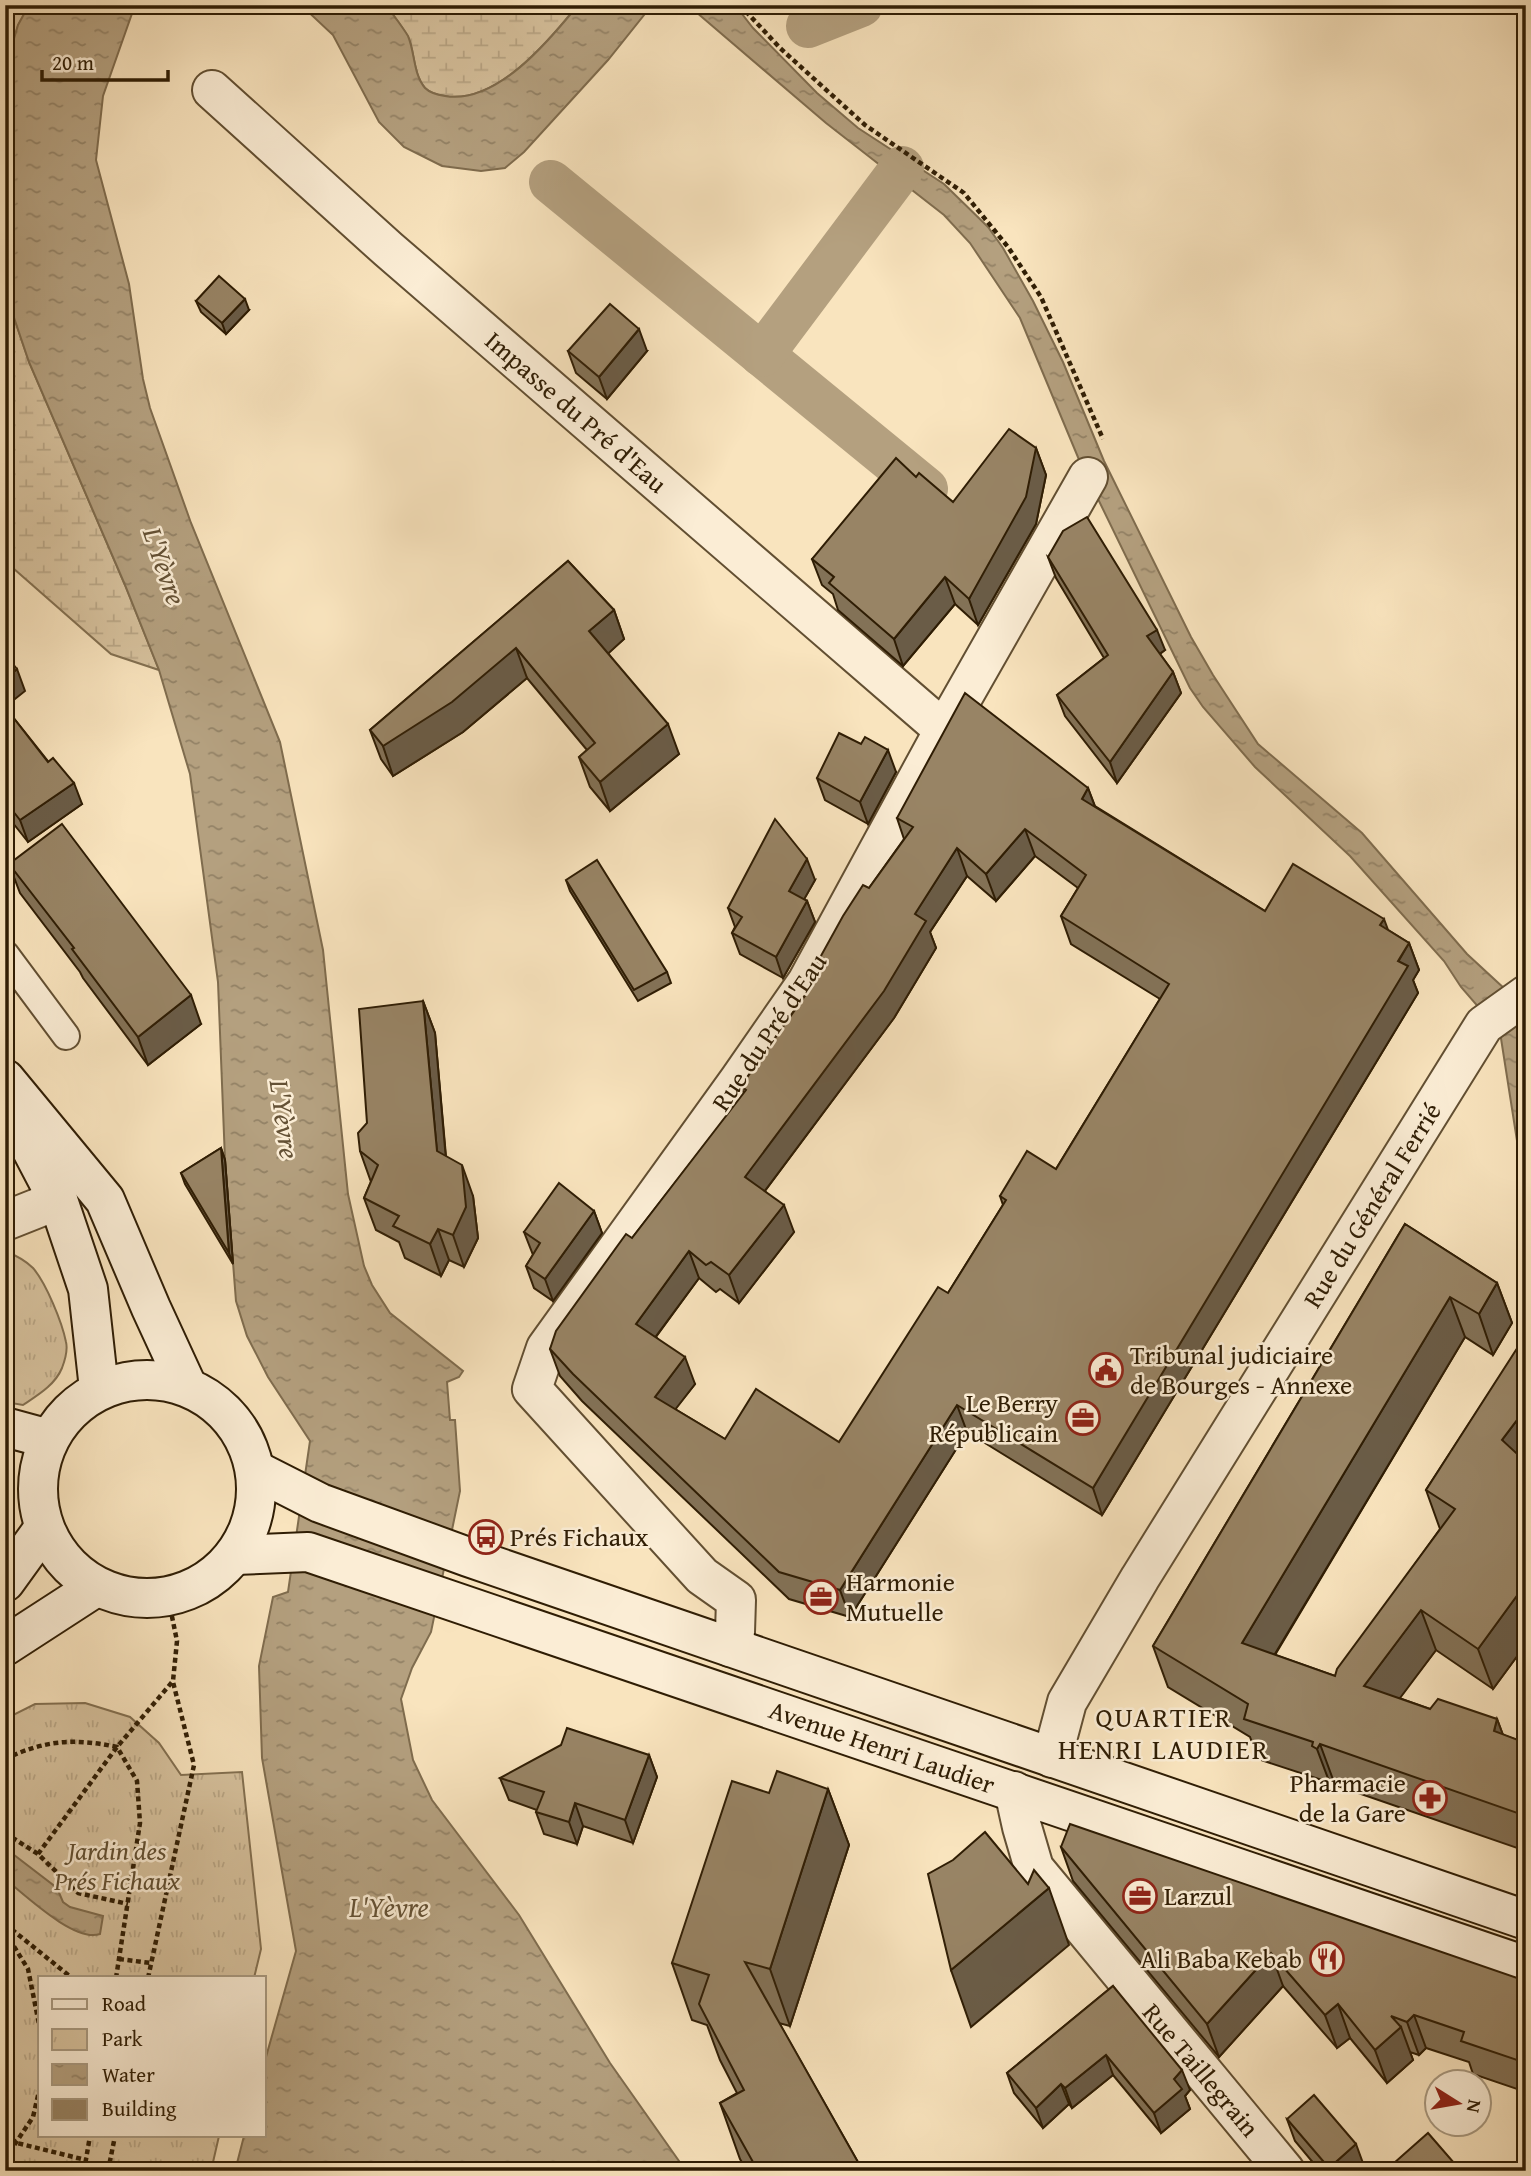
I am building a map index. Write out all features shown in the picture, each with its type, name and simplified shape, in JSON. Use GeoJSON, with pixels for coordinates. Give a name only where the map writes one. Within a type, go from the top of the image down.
{"type":"FeatureCollection","features":[{"type":"Feature","properties":{"kind":"main road","name":"Impasse du Pré d'Eau"},"geometry":{"type":"LineString","coordinates":[[212,90],[388,249],[944,730]]}},
{"type":"Feature","properties":{"kind":"main road","name":"Rue du Pré d'Eau"},"geometry":{"type":"LineString","coordinates":[[730,1647],[735,1632],[736,1600],[702,1576],[532,1389],[546,1348],[807,982],[944,730],[1097,462]]}},
{"type":"Feature","properties":{"kind":"main road","name":"Rue du Général Ferrié"},"geometry":{"type":"LineString","coordinates":[[1052,1758],[1065,1708],[1140,1578],[1484,1026],[1525,996]]}},
{"type":"Feature","properties":{"kind":"main road"},"geometry":{"type":"LineString","coordinates":[[5,1079],[105,1200],[187,1386]]}},
{"type":"Feature","properties":{"kind":"main road"},"geometry":{"type":"LineString","coordinates":[[5,1099],[58,1200],[88,1289],[99,1389]]}},
{"type":"Feature","properties":{"kind":"main road"},"geometry":{"type":"LineString","coordinates":[[5,1221],[58,1200]]}},
{"type":"Feature","properties":{"kind":"main road"},"geometry":{"type":"LineString","coordinates":[[5,1427],[31,1454],[44,1528],[57,1552],[75,1572],[96,1587],[120,1595],[144,1599],[168,1597],[193,1588],[216,1574],[235,1555],[249,1529],[257,1500],[255,1469],[243,1435],[235,1425],[219,1406],[187,1386],[158,1379],[128,1380],[99,1389],[70,1410],[31,1454]]}},
{"type":"Feature","properties":{"kind":"main road","name":"Avenue Henri Laudier"},"geometry":{"type":"LineString","coordinates":[[255,1469],[320,1503],[468,1556],[1526,1920]]}},
{"type":"Feature","properties":{"kind":"main road"},"geometry":{"type":"LineString","coordinates":[[5,1582],[44,1528]]}},
{"type":"Feature","properties":{"kind":"main road","name":"Avenue Henri Laudier"},"geometry":{"type":"LineString","coordinates":[[235,1555],[308,1552],[1526,1966]]}},
{"type":"Feature","properties":{"kind":"main road"},"geometry":{"type":"LineString","coordinates":[[5,1646],[96,1587]]}},
{"type":"Feature","properties":{"kind":"main road","name":"Rue Taillegrain"},"geometry":{"type":"LineString","coordinates":[[1014,1791],[1034,1868],[1285,2171]]}},
{"type":"Feature","properties":{"kind":"lane"},"geometry":{"type":"LineString","coordinates":[[5,954],[66,1036]]}},
{"type":"Feature","properties":{"kind":"path"},"geometry":{"type":"LineString","coordinates":[[740,5],[780,48],[865,125],[964,193],[1008,247],[1041,297],[1097,462]]}},
{"type":"Feature","properties":{"kind":"path"},"geometry":{"type":"LineString","coordinates":[[148,1976],[194,1765],[173,1681],[177,1642],[168,1597]]}},
{"type":"Feature","properties":{"kind":"path"},"geometry":{"type":"LineString","coordinates":[[38,1854],[117,1747],[173,1681]]}},
{"type":"Feature","properties":{"kind":"path"},"geometry":{"type":"LineString","coordinates":[[5,1759],[55,1741],[88,1741],[117,1747],[137,1782],[140,1823],[116,1976]]}},
{"type":"Feature","properties":{"kind":"path"},"geometry":{"type":"LineString","coordinates":[[5,1833],[38,1854],[78,1893],[128,1905]]}},
{"type":"Feature","properties":{"kind":"path"},"geometry":{"type":"LineString","coordinates":[[5,1924],[70,1976]]}},
{"type":"Feature","properties":{"kind":"path"},"geometry":{"type":"LineString","coordinates":[[5,1932],[28,1969],[38,2019]]}},
{"type":"Feature","properties":{"kind":"path"},"geometry":{"type":"LineString","coordinates":[[119,1959],[151,1964]]}},
{"type":"Feature","properties":{"kind":"path"},"geometry":{"type":"LineString","coordinates":[[5,2159],[33,2117],[38,2096]]}},
{"type":"Feature","properties":{"kind":"path"},"geometry":{"type":"LineString","coordinates":[[5,2133],[17,2143],[86,2160]]}},
{"type":"Feature","properties":{"kind":"path"},"geometry":{"type":"LineString","coordinates":[[84,2171],[90,2138]]}},
{"type":"Feature","properties":{"kind":"path"},"geometry":{"type":"LineString","coordinates":[[108,2171],[115,2138]]}},
{"type":"Feature","properties":{"kind":"green space"},"geometry":{"type":"Polygon","coordinates":[[[5,5],[29,5],[18,26],[5,69],[5,5]]]}},
{"type":"Feature","properties":{"kind":"green space"},"geometry":{"type":"Polygon","coordinates":[[[386,5],[578,5],[537,52],[502,81],[483,91],[464,96],[445,96],[425,88],[421,82],[408,37],[386,5]]]}},
{"type":"Feature","properties":{"kind":"green space"},"geometry":{"type":"Polygon","coordinates":[[[5,291],[29,362],[159,670],[111,654],[5,561],[5,291]]]}},
{"type":"Feature","properties":{"kind":"green space"},"geometry":{"type":"Polygon","coordinates":[[[5,1251],[27,1263],[38,1275],[57,1314],[67,1345],[63,1365],[55,1380],[23,1405],[5,1402],[5,1251]]]}},
{"type":"Feature","properties":{"kind":"green space","name":"Jardin des Prés Fichaux"},"geometry":{"type":"Polygon","coordinates":[[[85,1703],[130,1717],[159,1743],[181,1775],[242,1772],[261,1949],[254,1976],[38,1976],[38,2138],[219,2138],[211,2171],[5,2171],[5,1719],[35,1704],[85,1703]]]}},
{"type":"Feature","properties":{"kind":"water","name":"L'Yèvre"},"geometry":{"type":"Polygon","coordinates":[[[29,5],[135,5],[103,96],[96,160],[129,284],[143,379],[150,408],[191,523],[280,742],[323,950],[348,1194],[364,1266],[372,1285],[390,1313],[463,1371],[459,1377],[447,1382],[450,1420],[455,1420],[460,1491],[431,1632],[412,1668],[401,1699],[413,1760],[432,1800],[519,1915],[610,2063],[686,2171],[235,2171],[243,2138],[266,2138],[266,2057],[296,1951],[262,1758],[259,1666],[273,1597],[288,1592],[310,1441],[268,1377],[247,1336],[236,1301],[225,1160],[218,982],[190,774],[159,670],[29,362],[5,291],[5,69],[18,25],[29,5]]]}},
{"type":"Feature","properties":{"kind":"water"},"geometry":{"type":"Polygon","coordinates":[[[301,5],[386,5],[408,36],[418,76],[425,88],[440,95],[464,96],[483,91],[520,67],[552,36],[578,5],[652,5],[608,60],[524,152],[505,168],[481,171],[442,166],[404,147],[379,122],[333,35],[301,5]]]}},
{"type":"Feature","properties":{"kind":"water"},"geometry":{"type":"Polygon","coordinates":[[[699,5],[735,5],[753,28],[817,93],[858,128],[944,184],[988,227],[1003,248],[1063,362],[1104,461],[1191,637],[1258,744],[1362,833],[1467,954],[1507,991],[1526,1020],[1526,1183],[1523,1179],[1500,1032],[1461,987],[1444,961],[1350,856],[1255,767],[1190,688],[1080,462],[1020,318],[970,243],[944,215],[826,123],[696,12],[699,5]]]}},
{"type":"Feature","properties":{"kind":"water"},"geometry":{"type":"Polygon","coordinates":[[[5,1848],[57,1888],[63,1902],[70,1907],[103,1916],[100,1934],[90,1935],[64,1925],[5,1879],[5,1848]]]}},
{"type":"Feature","properties":{"kind":"building"},"geometry":{"type":"Polygon","coordinates":[[[219,276],[245,299],[222,323],[196,301],[219,276]]]}},
{"type":"Feature","properties":{"kind":"building"},"geometry":{"type":"Polygon","coordinates":[[[610,304],[639,329],[599,377],[568,351],[610,304]]]}},
{"type":"Feature","properties":{"kind":"building"},"geometry":{"type":"Polygon","coordinates":[[[1009,429],[1036,448],[1026,497],[969,599],[945,577],[894,639],[829,583],[834,577],[812,559],[896,458],[916,477],[919,473],[953,502],[1009,429]]]}},
{"type":"Feature","properties":{"kind":"building"},"geometry":{"type":"Polygon","coordinates":[[[1087,517],[1157,630],[1147,636],[1173,672],[1110,762],[1057,695],[1108,655],[1048,557],[1063,531],[1087,517]]]}},
{"type":"Feature","properties":{"kind":"building"},"geometry":{"type":"Polygon","coordinates":[[[568,561],[614,610],[589,631],[668,724],[600,782],[579,757],[595,743],[516,648],[452,702],[383,746],[370,730],[568,561]]]}},
{"type":"Feature","properties":{"kind":"building"},"geometry":{"type":"Polygon","coordinates":[[[5,654],[17,669],[5,679],[5,654]]]}},
{"type":"Feature","properties":{"kind":"building"},"geometry":{"type":"Polygon","coordinates":[[[965,693],[1088,788],[1082,799],[1265,911],[1293,864],[1384,919],[1380,925],[1409,943],[1398,961],[1408,966],[1093,1488],[957,1405],[840,1590],[779,1572],[550,1349],[556,1331],[626,1234],[632,1238],[746,1090],[741,1086],[819,976],[812,972],[843,916],[863,885],[869,888],[913,827],[897,818],[965,693]],[[1025,829],[986,874],[957,848],[915,914],[926,921],[884,991],[745,1177],[784,1205],[729,1275],[711,1262],[706,1265],[689,1251],[636,1324],[685,1357],[655,1397],[725,1439],[756,1389],[839,1442],[938,1287],[948,1293],[1006,1200],[1000,1196],[1027,1151],[1056,1169],[1169,984],[1061,916],[1086,875],[1025,829]]]}},
{"type":"Feature","properties":{"kind":"building"},"geometry":{"type":"Polygon","coordinates":[[[5,707],[48,762],[53,758],[74,783],[20,820],[5,801],[5,707]]]}},
{"type":"Feature","properties":{"kind":"building"},"geometry":{"type":"Polygon","coordinates":[[[839,733],[861,744],[865,737],[888,750],[860,802],[817,778],[839,733]]]}},
{"type":"Feature","properties":{"kind":"building"},"geometry":{"type":"Polygon","coordinates":[[[775,819],[807,859],[789,891],[807,901],[776,957],[732,933],[742,917],[728,908],[775,819]]]}},
{"type":"Feature","properties":{"kind":"building"},"geometry":{"type":"Polygon","coordinates":[[[62,824],[191,995],[138,1037],[9,864],[62,824]]]}},
{"type":"Feature","properties":{"kind":"building"},"geometry":{"type":"Polygon","coordinates":[[[597,860],[667,972],[634,990],[566,880],[597,860]]]}},
{"type":"Feature","properties":{"kind":"building"},"geometry":{"type":"Polygon","coordinates":[[[423,1001],[437,1151],[462,1165],[466,1207],[453,1235],[438,1229],[430,1244],[393,1226],[399,1216],[364,1198],[378,1165],[360,1151],[358,1133],[367,1123],[359,1009],[423,1001]]]}},
{"type":"Feature","properties":{"kind":"building"},"geometry":{"type":"Polygon","coordinates":[[[221,1148],[229,1253],[181,1173],[221,1148]]]}},
{"type":"Feature","properties":{"kind":"building"},"geometry":{"type":"Polygon","coordinates":[[[559,1183],[594,1211],[545,1279],[526,1266],[540,1243],[524,1232],[559,1183]]]}},
{"type":"Feature","properties":{"kind":"building"},"geometry":{"type":"Polygon","coordinates":[[[1405,1224],[1497,1283],[1479,1314],[1450,1297],[1242,1643],[1335,1676],[1337,1669],[1455,1509],[1426,1490],[1526,1336],[1526,1408],[1502,1440],[1526,1462],[1526,1588],[1524,1586],[1478,1649],[1421,1610],[1364,1686],[1430,1709],[1438,1699],[1497,1719],[1494,1731],[1526,1743],[1526,1816],[1320,1744],[1317,1749],[1312,1746],[1313,1742],[1244,1719],[1248,1704],[1153,1646],[1405,1224]]]}},
{"type":"Feature","properties":{"kind":"building"},"geometry":{"type":"Polygon","coordinates":[[[567,1728],[649,1755],[625,1820],[575,1803],[569,1822],[536,1812],[544,1792],[500,1778],[561,1745],[567,1728]]]}},
{"type":"Feature","properties":{"kind":"building"},"geometry":{"type":"Polygon","coordinates":[[[777,1771],[828,1789],[770,1969],[745,1962],[863,2171],[758,2171],[720,2103],[744,2090],[699,2004],[709,1975],[672,1963],[732,1781],[769,1793],[777,1771]]]}},
{"type":"Feature","properties":{"kind":"building"},"geometry":{"type":"Polygon","coordinates":[[[1070,1824],[1526,1981],[1526,2063],[1461,2041],[1464,2032],[1414,2015],[1407,2022],[1391,2016],[1401,2027],[1375,2050],[1338,2004],[1325,2015],[1271,1953],[1207,2024],[1061,1847],[1070,1824]]]}},
{"type":"Feature","properties":{"kind":"building"},"geometry":{"type":"Polygon","coordinates":[[[985,1832],[1028,1884],[1034,1870],[1049,1888],[951,1970],[928,1874],[953,1860],[985,1832]]]}},
{"type":"Feature","properties":{"kind":"building"},"geometry":{"type":"Polygon","coordinates":[[[1113,1986],[1182,2070],[1174,2079],[1182,2089],[1154,2113],[1106,2055],[1065,2088],[1061,2084],[1036,2108],[1007,2073],[1113,1986]]]}},
{"type":"Feature","properties":{"kind":"building"},"geometry":{"type":"Polygon","coordinates":[[[1314,2095],[1356,2144],[1329,2168],[1287,2119],[1314,2095]]]}},
{"type":"Feature","properties":{"kind":"building"},"geometry":{"type":"Polygon","coordinates":[[[1422,2138],[1432,2138],[1461,2171],[1385,2171],[1422,2138]]]}},
{"type":"Feature","properties":{"kind":"waterway"},"geometry":{"type":"LineString","coordinates":[[808,26],[861,5]]}},
{"type":"Feature","properties":{"kind":"waterway"},"geometry":{"type":"LineString","coordinates":[[762,355],[902,168]]}},
{"type":"Feature","properties":{"kind":"waterway"},"geometry":{"type":"LineString","coordinates":[[551,182],[926,489]]}},
{"type":"Feature","properties":{"kind":"place","name":"Tribunal judiciaire de Bourges - Annexe"},"geometry":{"type":"Point","coordinates":[1106,1370]}},
{"type":"Feature","properties":{"kind":"place","name":"Le Berry Républicain"},"geometry":{"type":"Point","coordinates":[1083,1418]}},
{"type":"Feature","properties":{"kind":"place","name":"Prés Fichaux"},"geometry":{"type":"Point","coordinates":[486,1537]}},
{"type":"Feature","properties":{"kind":"place","name":"Harmonie Mutuelle"},"geometry":{"type":"Point","coordinates":[821,1597]}},
{"type":"Feature","properties":{"kind":"place","name":"Pharmacie de la Gare"},"geometry":{"type":"Point","coordinates":[1430,1798]}},
{"type":"Feature","properties":{"kind":"place","name":"Larzul"},"geometry":{"type":"Point","coordinates":[1140,1896]}},
{"type":"Feature","properties":{"kind":"place","name":"Ali Baba Kebab"},"geometry":{"type":"Point","coordinates":[1327,1959]}},
{"type":"Feature","properties":{"kind":"district","name":"QUARTIER HENRI LAUDIER"},"geometry":{"type":"Point","coordinates":[1164,1733]}}]}
